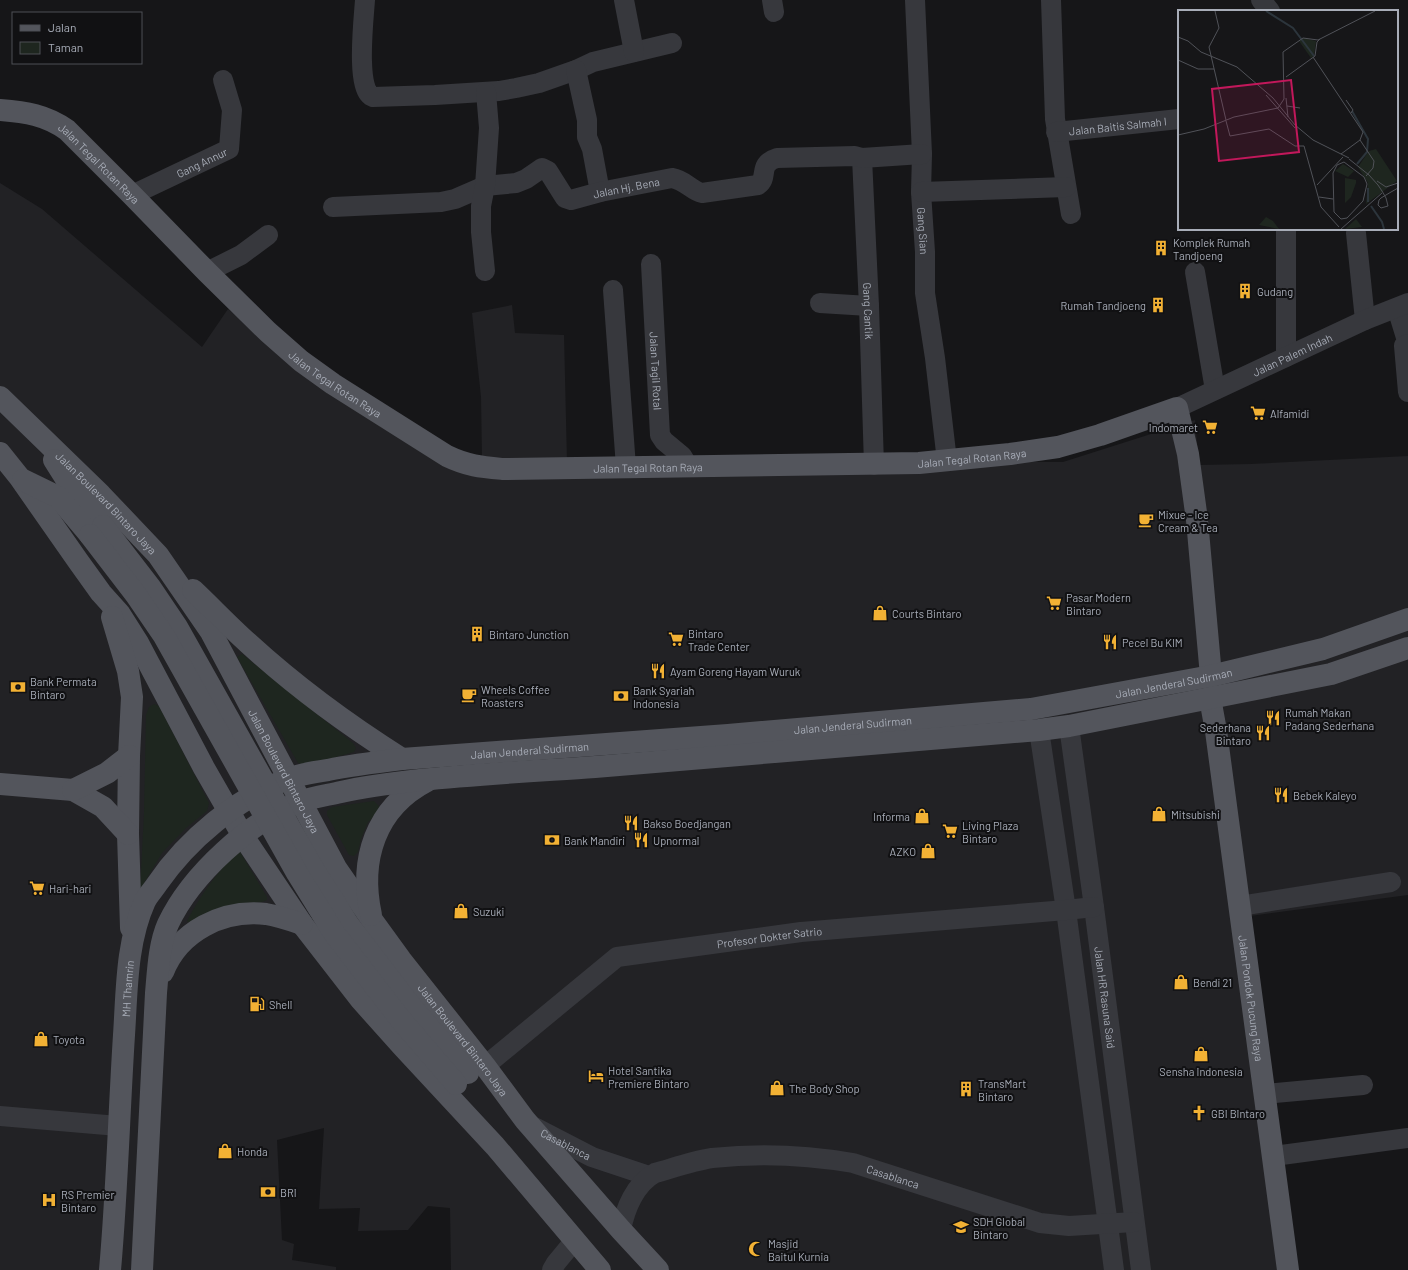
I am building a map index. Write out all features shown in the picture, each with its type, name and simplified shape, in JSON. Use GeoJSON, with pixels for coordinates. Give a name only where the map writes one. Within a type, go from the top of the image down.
{"type":"FeatureCollection","features":[{"type":"Feature","properties":{"kind":"main road","name":"Jalan Tegal Rotan Raya"},"geometry":{"type":"LineString","coordinates":[[0,110],[23,112],[56,123],[67,130],[207,272],[268,332],[301,361],[340,388],[447,456],[475,467],[503,469],[874,465],[947,461],[1058,447],[1100,435],[1177,408]]}},
{"type":"Feature","properties":{"kind":"main road","name":"Jalan Boulevard Bintaro Jaya"},"geometry":{"type":"LineString","coordinates":[[0,397],[101,495],[158,555],[211,632],[336,868],[401,960],[470,1074],[495,1146]]}},
{"type":"Feature","properties":{"kind":"main road"},"geometry":{"type":"LineString","coordinates":[[1177,408],[1188,454],[1197,520],[1211,676]]}},
{"type":"Feature","properties":{"kind":"main road","name":"Jalan Boulevard Bintaro Jaya"},"geometry":{"type":"LineString","coordinates":[[36,432],[136,595],[164,636],[297,873],[334,933],[401,1020],[470,1074],[526,1122],[658,1270]]}},
{"type":"Feature","properties":{"kind":"main road","name":"Jalan Boulevard Bintaro Jaya"},"geometry":{"type":"LineString","coordinates":[[0,453],[20,478],[101,593],[119,613],[138,643],[204,768],[243,836],[302,924],[361,1000],[495,1146],[600,1270]]}},
{"type":"Feature","properties":{"kind":"main road","name":"Jalan Boulevard Bintaro Jaya"},"geometry":{"type":"LineString","coordinates":[[20,478],[58,497],[97,531]]}},
{"type":"Feature","properties":{"kind":"main road"},"geometry":{"type":"LineString","coordinates":[[158,555],[248,644],[351,726],[402,759]]}},
{"type":"Feature","properties":{"kind":"main road"},"geometry":{"type":"LineString","coordinates":[[101,593],[114,624],[130,678],[132,697],[129,756],[128,834],[132,941]]}},
{"type":"Feature","properties":{"kind":"main road","name":"Jalan Jenderal Sudirman"},"geometry":{"type":"LineString","coordinates":[[289,779],[314,772],[363,763],[402,759],[721,735],[1031,709],[1211,676],[1323,649],[1408,619]]}},
{"type":"Feature","properties":{"kind":"main road"},"geometry":{"type":"LineString","coordinates":[[1175,683],[1194,667],[1208,646]]}},
{"type":"Feature","properties":{"kind":"main road","name":"Jalan Jenderal Sudirman"},"geometry":{"type":"LineString","coordinates":[[301,802],[374,785],[496,772],[597,766],[882,744],[1069,726],[1331,674],[1408,648]]}},
{"type":"Feature","properties":{"kind":"main road","name":"Jalan Pondok Pucung Raya"},"geometry":{"type":"LineString","coordinates":[[1210,698],[1216,726],[1288,1270]]}},
{"type":"Feature","properties":{"kind":"main road"},"geometry":{"type":"LineString","coordinates":[[1183,703],[1200,713],[1216,726]]}},
{"type":"Feature","properties":{"kind":"main road"},"geometry":{"type":"LineString","coordinates":[[905,742],[900,733],[902,723],[906,719]]}},
{"type":"Feature","properties":{"kind":"main road"},"geometry":{"type":"LineString","coordinates":[[880,722],[886,730],[885,740],[882,744]]}},
{"type":"Feature","properties":{"kind":"main road"},"geometry":{"type":"LineString","coordinates":[[204,768],[210,776],[223,784],[238,786],[257,780],[272,761],[272,751],[268,739]]}},
{"type":"Feature","properties":{"kind":"main road"},"geometry":{"type":"LineString","coordinates":[[73,790],[107,773],[129,756]]}},
{"type":"Feature","properties":{"kind":"main road","name":"MH Thamrin"},"geometry":{"type":"LineString","coordinates":[[110,1270],[118,1126],[132,941],[146,901],[165,872],[194,840],[250,798],[289,779]]}},
{"type":"Feature","properties":{"kind":"main road"},"geometry":{"type":"LineString","coordinates":[[372,920],[368,903],[367,868],[368,857],[375,835],[386,816],[401,798],[430,779]]}},
{"type":"Feature","properties":{"kind":"main road"},"geometry":{"type":"LineString","coordinates":[[0,784],[73,790],[103,807],[128,834]]}},
{"type":"Feature","properties":{"kind":"main road"},"geometry":{"type":"LineString","coordinates":[[142,1270],[156,993],[159,958],[167,926],[183,898],[205,870],[227,849],[264,820],[301,802]]}},
{"type":"Feature","properties":{"kind":"main road"},"geometry":{"type":"LineString","coordinates":[[270,877],[270,857],[281,841],[289,835],[306,830],[314,833],[321,840]]}},
{"type":"Feature","properties":{"kind":"main road"},"geometry":{"type":"LineString","coordinates":[[156,993],[164,969],[179,945],[194,932],[210,922],[232,915],[253,914],[278,916],[302,924]]}},
{"type":"Feature","properties":{"kind":"street"},"geometry":{"type":"LineString","coordinates":[[365,0],[363,79],[366,92],[369,96],[373,97],[499,91],[539,83],[576,70],[593,62],[672,43]]}},
{"type":"Feature","properties":{"kind":"street"},"geometry":{"type":"LineString","coordinates":[[624,0],[634,52]]}},
{"type":"Feature","properties":{"kind":"street","name":"Gang Sian"},"geometry":{"type":"LineString","coordinates":[[915,0],[922,154],[921,192],[925,252],[925,293],[935,358],[947,461]]}},
{"type":"Feature","properties":{"kind":"street"},"geometry":{"type":"LineString","coordinates":[[1051,0],[1056,132],[1071,214]]}},
{"type":"Feature","properties":{"kind":"street"},"geometry":{"type":"LineString","coordinates":[[1261,0],[1269,10]]}},
{"type":"Feature","properties":{"kind":"street"},"geometry":{"type":"LineString","coordinates":[[576,70],[587,120],[587,137],[592,149],[600,192]]}},
{"type":"Feature","properties":{"kind":"street","name":"Gang Annur"},"geometry":{"type":"LineString","coordinates":[[132,195],[229,149],[232,110],[223,80]]}},
{"type":"Feature","properties":{"kind":"street"},"geometry":{"type":"LineString","coordinates":[[485,271],[481,232],[481,206],[486,186],[489,128],[486,92]]}},
{"type":"Feature","properties":{"kind":"street","name":"Jalan Baitis Salmah I"},"geometry":{"type":"LineString","coordinates":[[1056,132],[1178,119]]}},
{"type":"Feature","properties":{"kind":"street","name":"Jalan Hj. Bena"},"geometry":{"type":"LineString","coordinates":[[333,207],[441,202],[455,199],[486,186],[516,183],[526,179],[542,168],[548,171],[567,199],[573,200],[600,192],[672,178],[684,182],[700,193],[758,185],[761,182],[766,163],[777,158],[855,156],[862,158],[922,154]]}},
{"type":"Feature","properties":{"kind":"street","name":"Gang Cantik"},"geometry":{"type":"LineString","coordinates":[[862,158],[869,306],[874,465]]}},
{"type":"Feature","properties":{"kind":"street"},"geometry":{"type":"LineString","coordinates":[[921,192],[1066,187]]}},
{"type":"Feature","properties":{"kind":"street"},"geometry":{"type":"LineString","coordinates":[[1286,230],[1286,357]]}},
{"type":"Feature","properties":{"kind":"street"},"geometry":{"type":"LineString","coordinates":[[1356,233],[1365,320]]}},
{"type":"Feature","properties":{"kind":"street"},"geometry":{"type":"LineString","coordinates":[[207,272],[241,255],[268,235]]}},
{"type":"Feature","properties":{"kind":"street","name":"Jalan Tagil Rotal"},"geometry":{"type":"LineString","coordinates":[[651,264],[660,435],[664,441],[682,456],[688,466]]}},
{"type":"Feature","properties":{"kind":"street"},"geometry":{"type":"LineString","coordinates":[[1195,272],[1215,390]]}},
{"type":"Feature","properties":{"kind":"street"},"geometry":{"type":"LineString","coordinates":[[613,290],[626,467]]}},
{"type":"Feature","properties":{"kind":"street"},"geometry":{"type":"LineString","coordinates":[[820,303],[869,306]]}},
{"type":"Feature","properties":{"kind":"street"},"geometry":{"type":"LineString","coordinates":[[1405,305],[1408,344],[1404,346],[1408,392]]}},
{"type":"Feature","properties":{"kind":"street","name":"Jalan Palem Indah"},"geometry":{"type":"LineString","coordinates":[[1177,408],[1365,320],[1405,305]]}},
{"type":"Feature","properties":{"kind":"street","name":"Jalan HR Rasuna Said"},"geometry":{"type":"LineString","coordinates":[[1069,726],[1141,1270]]}},
{"type":"Feature","properties":{"kind":"street"},"geometry":{"type":"LineString","coordinates":[[1039,730],[1066,910],[1114,1270]]}},
{"type":"Feature","properties":{"kind":"street"},"geometry":{"type":"LineString","coordinates":[[1240,906],[1391,882]]}},
{"type":"Feature","properties":{"kind":"street","name":"Profesor Dokter Satrio"},"geometry":{"type":"LineString","coordinates":[[470,1074],[617,957],[802,932],[1066,910],[1094,906]]}},
{"type":"Feature","properties":{"kind":"street"},"geometry":{"type":"LineString","coordinates":[[1265,1094],[1363,1085]]}},
{"type":"Feature","properties":{"kind":"street"},"geometry":{"type":"LineString","coordinates":[[0,1116],[118,1126]]}},
{"type":"Feature","properties":{"kind":"street","name":"Casablanca"},"geometry":{"type":"LineString","coordinates":[[526,1122],[592,1157],[649,1176],[655,1173],[710,1159],[752,1155],[821,1157],[853,1163],[1040,1223],[1069,1226],[1134,1222]]}},
{"type":"Feature","properties":{"kind":"street"},"geometry":{"type":"LineString","coordinates":[[1274,1156],[1408,1138]]}},
{"type":"Feature","properties":{"kind":"street"},"geometry":{"type":"LineString","coordinates":[[621,1230],[627,1206],[649,1176]]}},
{"type":"Feature","properties":{"kind":"street"},"geometry":{"type":"LineString","coordinates":[[552,1270],[575,1240]]}},
{"type":"Feature","properties":{"kind":"shaded area"},"geometry":{"type":"Polygon","coordinates":[[[0,183],[42,209],[202,347],[228,309],[381,427],[482,459],[481,397],[472,313],[512,305],[515,333],[564,335],[567,462],[1063,462],[1195,420],[1199,465],[1251,464],[1408,456],[1408,895],[1250,916],[1295,1270],[451,1270],[450,1208],[428,1206],[408,1230],[358,1231],[360,1208],[319,1209],[324,1128],[277,1140],[282,1240],[294,1244],[292,1260],[336,1267],[336,1270],[0,1270],[0,183]]]}},
{"type":"Feature","properties":{"kind":"green space"},"geometry":{"type":"Polygon","coordinates":[[[242,654],[353,743],[356,748],[354,752],[305,766],[298,763],[237,657],[242,654]]]}},
{"type":"Feature","properties":{"kind":"green space"},"geometry":{"type":"Polygon","coordinates":[[[154,704],[159,706],[209,803],[207,811],[186,828],[162,853],[140,890],[144,813],[146,715],[149,707],[154,704]]]}},
{"type":"Feature","properties":{"kind":"green space"},"geometry":{"type":"Polygon","coordinates":[[[374,801],[379,806],[378,814],[368,822],[361,839],[358,852],[354,856],[349,855],[327,815],[327,811],[332,807],[374,801]]]}},
{"type":"Feature","properties":{"kind":"green space"},"geometry":{"type":"Polygon","coordinates":[[[239,850],[267,897],[267,900],[223,907],[205,914],[192,922],[188,922],[187,921],[192,911],[210,883],[239,850]]]}},
{"type":"Feature","properties":{"kind":"place","name":"Komplek Rumah Tandjoeng"},"geometry":{"type":"Point","coordinates":[1161,248]}},
{"type":"Feature","properties":{"kind":"place","name":"Gudang"},"geometry":{"type":"Point","coordinates":[1245,291]}},
{"type":"Feature","properties":{"kind":"place","name":"Rumah Tandjoeng"},"geometry":{"type":"Point","coordinates":[1158,305]}},
{"type":"Feature","properties":{"kind":"place","name":"Alfamidi"},"geometry":{"type":"Point","coordinates":[1258,413]}},
{"type":"Feature","properties":{"kind":"place","name":"Indomaret"},"geometry":{"type":"Point","coordinates":[1210,427]}},
{"type":"Feature","properties":{"kind":"place","name":"Mixue - Ice Cream & Tea"},"geometry":{"type":"Point","coordinates":[1146,520]}},
{"type":"Feature","properties":{"kind":"place","name":"Pasar Modern Bintaro"},"geometry":{"type":"Point","coordinates":[1054,603]}},
{"type":"Feature","properties":{"kind":"place","name":"Courts Bintaro"},"geometry":{"type":"Point","coordinates":[880,613]}},
{"type":"Feature","properties":{"kind":"place","name":"Bintaro Junction"},"geometry":{"type":"Point","coordinates":[477,634]}},
{"type":"Feature","properties":{"kind":"place","name":"Bintaro Trade Center"},"geometry":{"type":"Point","coordinates":[676,639]}},
{"type":"Feature","properties":{"kind":"place","name":"Pecel Bu KIM"},"geometry":{"type":"Point","coordinates":[1110,642]}},
{"type":"Feature","properties":{"kind":"place","name":"Ayam Goreng Hayam Wuruk"},"geometry":{"type":"Point","coordinates":[658,671]}},
{"type":"Feature","properties":{"kind":"place","name":"Bank Permata Bintaro"},"geometry":{"type":"Point","coordinates":[18,687]}},
{"type":"Feature","properties":{"kind":"place","name":"Wheels Coffee Roasters"},"geometry":{"type":"Point","coordinates":[469,695]}},
{"type":"Feature","properties":{"kind":"place","name":"Bank Syariah Indonesia"},"geometry":{"type":"Point","coordinates":[621,696]}},
{"type":"Feature","properties":{"kind":"place","name":"Rumah Makan Padang Sederhana"},"geometry":{"type":"Point","coordinates":[1273,718]}},
{"type":"Feature","properties":{"kind":"place","name":"Sederhana Bintaro"},"geometry":{"type":"Point","coordinates":[1263,733]}},
{"type":"Feature","properties":{"kind":"place","name":"Bebek Kaleyo"},"geometry":{"type":"Point","coordinates":[1281,795]}},
{"type":"Feature","properties":{"kind":"place","name":"Mitsubishi"},"geometry":{"type":"Point","coordinates":[1159,814]}},
{"type":"Feature","properties":{"kind":"place","name":"Informa"},"geometry":{"type":"Point","coordinates":[922,816]}},
{"type":"Feature","properties":{"kind":"place","name":"Bakso Boedjangan"},"geometry":{"type":"Point","coordinates":[631,823]}},
{"type":"Feature","properties":{"kind":"place","name":"Living Plaza Bintaro"},"geometry":{"type":"Point","coordinates":[950,831]}},
{"type":"Feature","properties":{"kind":"place","name":"Bank Mandiri"},"geometry":{"type":"Point","coordinates":[552,840]}},
{"type":"Feature","properties":{"kind":"place","name":"Upnormal"},"geometry":{"type":"Point","coordinates":[641,840]}},
{"type":"Feature","properties":{"kind":"place","name":"AZKO"},"geometry":{"type":"Point","coordinates":[928,851]}},
{"type":"Feature","properties":{"kind":"place","name":"Hari-hari"},"geometry":{"type":"Point","coordinates":[37,888]}},
{"type":"Feature","properties":{"kind":"place","name":"Suzuki"},"geometry":{"type":"Point","coordinates":[461,911]}},
{"type":"Feature","properties":{"kind":"place","name":"Bendi 21"},"geometry":{"type":"Point","coordinates":[1181,982]}},
{"type":"Feature","properties":{"kind":"place","name":"Shell"},"geometry":{"type":"Point","coordinates":[257,1004]}},
{"type":"Feature","properties":{"kind":"place","name":"Toyota"},"geometry":{"type":"Point","coordinates":[41,1039]}},
{"type":"Feature","properties":{"kind":"place","name":"Sensha Indonesia"},"geometry":{"type":"Point","coordinates":[1201,1054]}},
{"type":"Feature","properties":{"kind":"place","name":"Hotel Santika Premiere Bintaro"},"geometry":{"type":"Point","coordinates":[596,1076]}},
{"type":"Feature","properties":{"kind":"place","name":"The Body Shop"},"geometry":{"type":"Point","coordinates":[777,1088]}},
{"type":"Feature","properties":{"kind":"place","name":"TransMart Bintaro"},"geometry":{"type":"Point","coordinates":[966,1089]}},
{"type":"Feature","properties":{"kind":"place","name":"GBI BIntaro"},"geometry":{"type":"Point","coordinates":[1199,1113]}},
{"type":"Feature","properties":{"kind":"place","name":"Honda"},"geometry":{"type":"Point","coordinates":[225,1151]}},
{"type":"Feature","properties":{"kind":"place","name":"BRI"},"geometry":{"type":"Point","coordinates":[268,1192]}},
{"type":"Feature","properties":{"kind":"place","name":"RS Premier Bintaro"},"geometry":{"type":"Point","coordinates":[49,1200]}},
{"type":"Feature","properties":{"kind":"place","name":"SDH Global Bintaro"},"geometry":{"type":"Point","coordinates":[961,1227]}},
{"type":"Feature","properties":{"kind":"place","name":"Masjid Baitul Kurnia"},"geometry":{"type":"Point","coordinates":[756,1249]}}]}
